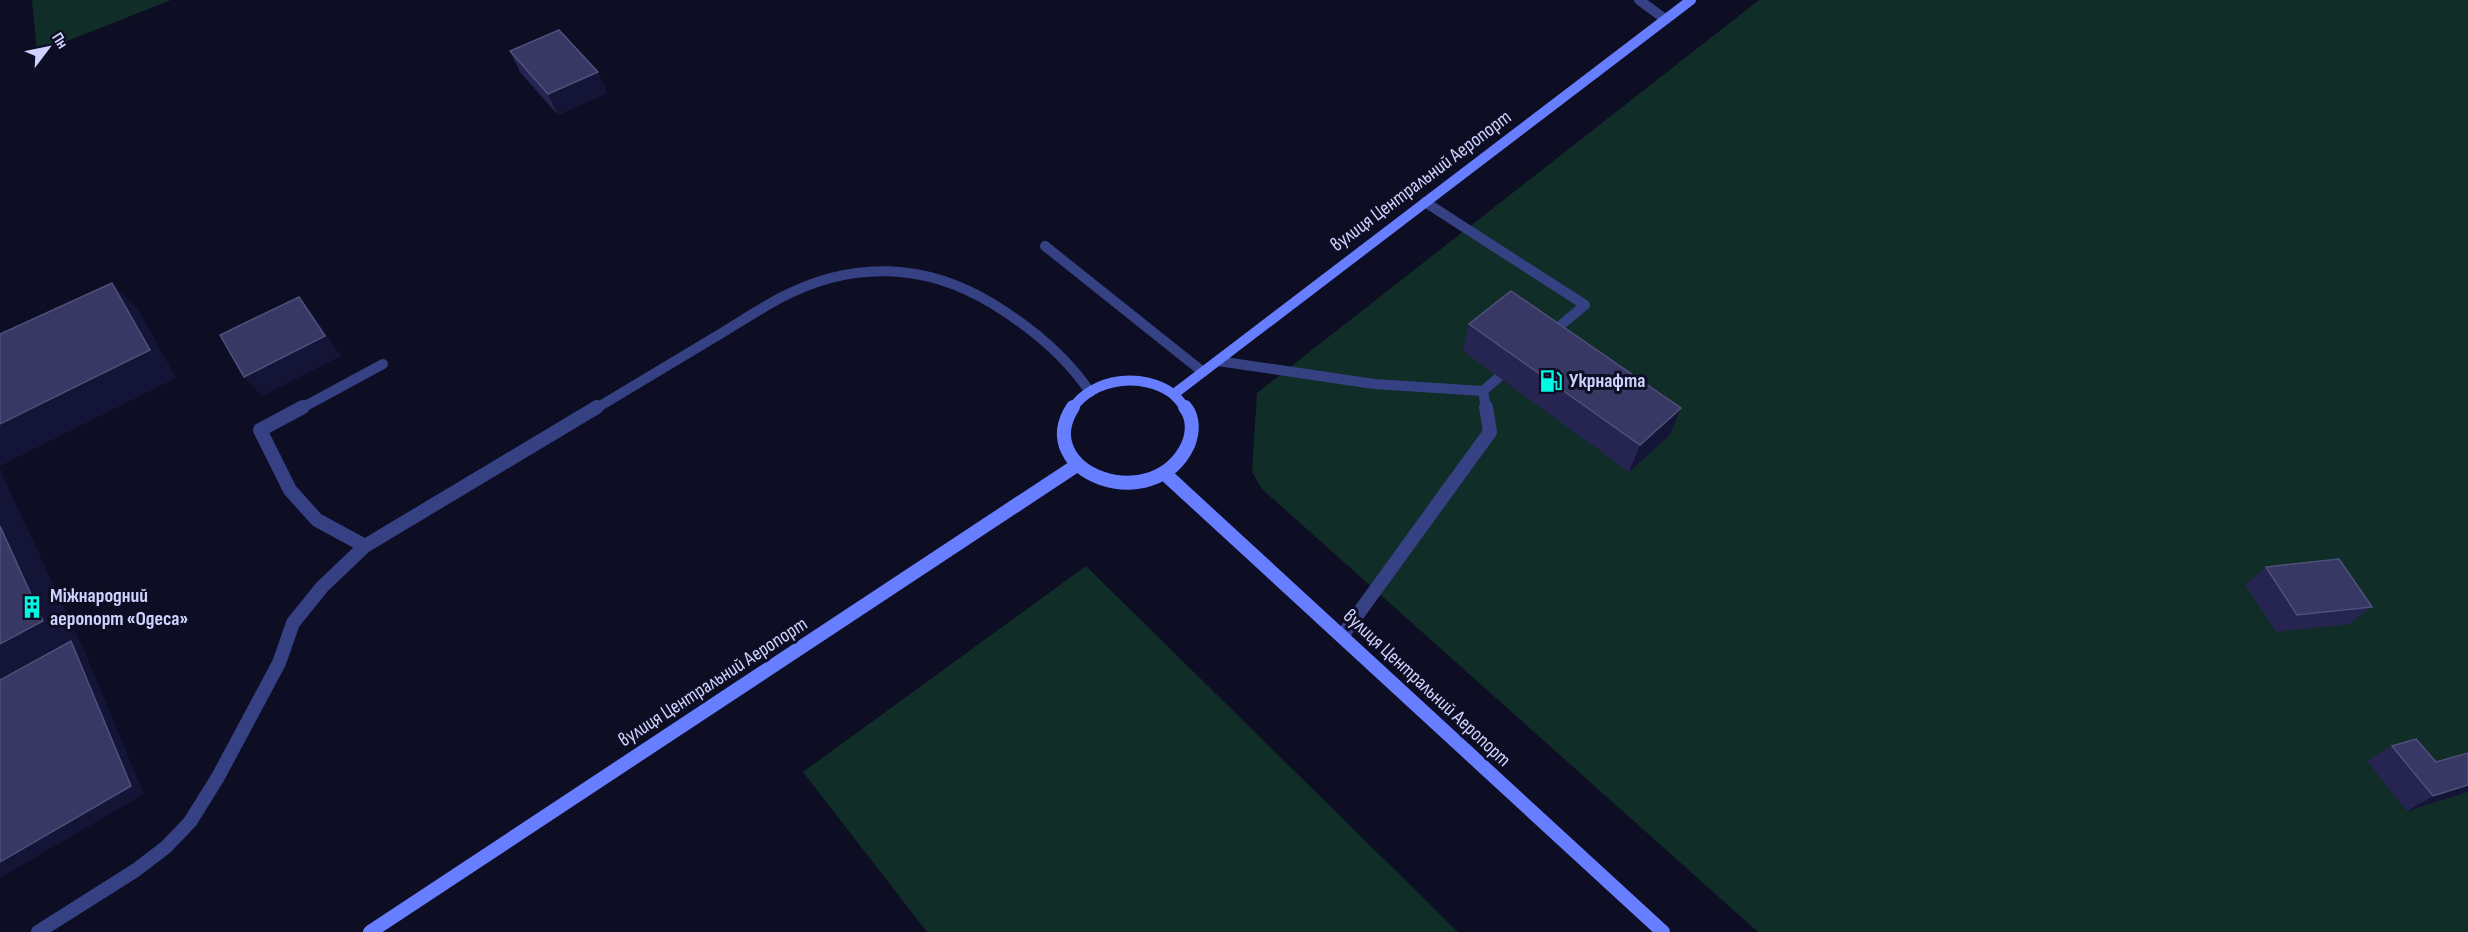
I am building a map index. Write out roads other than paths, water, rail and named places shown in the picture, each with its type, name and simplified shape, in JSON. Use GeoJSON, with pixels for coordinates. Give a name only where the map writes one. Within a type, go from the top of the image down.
{"type":"FeatureCollection","features":[{"type":"Feature","properties":{"kind":"main road","name":"вулиця Центральний Аеропорт"},"geometry":{"type":"LineString","coordinates":[[1174,394],[1690,0]]}},
{"type":"Feature","properties":{"kind":"main road"},"geometry":{"type":"LineString","coordinates":[[1138,380],[1159,385],[1174,394],[1187,408],[1193,424],[1192,440],[1185,456],[1171,470],[1152,479],[1131,484],[1110,482],[1091,476],[1077,465],[1065,448],[1063,430],[1068,413],[1080,398],[1090,392],[1117,381],[1138,380]]}},
{"type":"Feature","properties":{"kind":"main road","name":"вулиця Центральний Аеропорт"},"geometry":{"type":"LineString","coordinates":[[370,932],[1077,465]]}},
{"type":"Feature","properties":{"kind":"main road","name":"вулиця Центральний Аеропорт"},"geometry":{"type":"LineString","coordinates":[[1164,473],[1663,932]]}},
{"type":"Feature","properties":{"kind":"lane"},"geometry":{"type":"LineString","coordinates":[[1639,0],[1665,19]]}},
{"type":"Feature","properties":{"kind":"lane"},"geometry":{"type":"LineString","coordinates":[[1425,202],[1585,305],[1539,344]]}},
{"type":"Feature","properties":{"kind":"lane"},"geometry":{"type":"LineString","coordinates":[[1045,246],[1203,372]]}},
{"type":"Feature","properties":{"kind":"lane"},"geometry":{"type":"LineString","coordinates":[[38,932],[136,870],[166,847],[190,822],[218,777],[279,663],[293,623],[322,587],[365,546],[783,296],[826,278],[867,271],[900,270],[938,278],[966,289],[1021,321],[1068,362],[1090,392]]}},
{"type":"Feature","properties":{"kind":"lane"},"geometry":{"type":"LineString","coordinates":[[1218,361],[1374,384],[1483,391],[1499,377]]}},
{"type":"Feature","properties":{"kind":"lane"},"geometry":{"type":"LineString","coordinates":[[365,546],[317,520],[290,490],[260,430],[383,364]]}},
{"type":"Feature","properties":{"kind":"lane"},"geometry":{"type":"LineString","coordinates":[[1342,636],[1490,432],[1483,391]]}},
{"type":"Feature","properties":{"kind":"place","name":"Укрнафта"},"geometry":{"type":"Point","coordinates":[1551,381]}},
{"type":"Feature","properties":{"kind":"place","name":"Міжнародний аеропорт «Одеса»"},"geometry":{"type":"Point","coordinates":[32,607]}}]}
